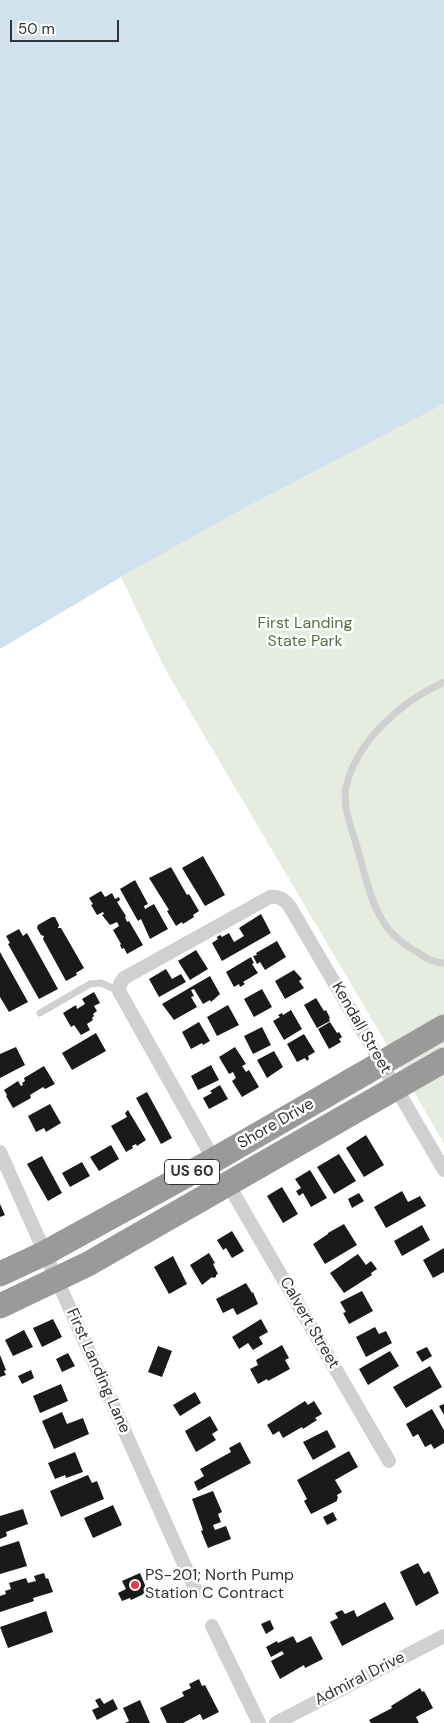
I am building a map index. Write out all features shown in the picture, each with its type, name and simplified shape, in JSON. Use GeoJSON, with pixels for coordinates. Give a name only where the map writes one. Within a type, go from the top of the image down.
{"type":"FeatureCollection","features":[{"type":"Feature","properties":{"kind":"highway","name":"Shore Drive"},"geometry":{"type":"LineString","coordinates":[[0,1274],[46,1253],[214,1160],[444,1027]]}},
{"type":"Feature","properties":{"kind":"highway","name":"Shore Drive"},"geometry":{"type":"LineString","coordinates":[[0,1306],[88,1264],[444,1060]]}},
{"type":"Feature","properties":{"kind":"street","name":"Kendall Street"},"geometry":{"type":"LineString","coordinates":[[119,991],[120,984],[124,978],[270,896],[284,899],[444,1170]]}},
{"type":"Feature","properties":{"kind":"street"},"geometry":{"type":"LineString","coordinates":[[119,991],[214,1160]]}},
{"type":"Feature","properties":{"kind":"street","name":"First Landing Lane"},"geometry":{"type":"LineString","coordinates":[[0,1152],[196,1591]]}},
{"type":"Feature","properties":{"kind":"street","name":"Calvert Street"},"geometry":{"type":"LineString","coordinates":[[228,1184],[389,1461]]}},
{"type":"Feature","properties":{"kind":"street"},"geometry":{"type":"LineString","coordinates":[[212,1626],[259,1723]]}},
{"type":"Feature","properties":{"kind":"street","name":"Admiral Drive"},"geometry":{"type":"LineString","coordinates":[[276,1723],[444,1636]]}},
{"type":"Feature","properties":{"kind":"lane"},"geometry":{"type":"LineString","coordinates":[[444,682],[427,690],[398,711],[371,738],[354,763],[345,789],[347,814],[366,881],[378,911],[390,931],[411,948],[435,963],[444,963]]}},
{"type":"Feature","properties":{"kind":"lane"},"geometry":{"type":"LineString","coordinates":[[40,1013],[90,984],[101,983],[119,991]]}},
{"type":"Feature","properties":{"kind":"green space","name":"First Landing State Park"},"geometry":{"type":"Polygon","coordinates":[[[444,404],[444,1144],[165,669],[121,577],[239,511],[444,404]]]}},
{"type":"Feature","properties":{"kind":"water"},"geometry":{"type":"Polygon","coordinates":[[[0,0],[444,0],[444,404],[239,511],[121,577],[0,649],[0,0]]]}},
{"type":"Feature","properties":{"kind":"building"},"geometry":{"type":"Polygon","coordinates":[[[203,856],[225,895],[205,906],[182,868],[203,856]]]}},
{"type":"Feature","properties":{"kind":"building"},"geometry":{"type":"Polygon","coordinates":[[[171,867],[187,895],[189,894],[199,911],[193,915],[194,917],[176,926],[167,911],[169,910],[149,878],[171,867]]]}},
{"type":"Feature","properties":{"kind":"building"},"geometry":{"type":"Polygon","coordinates":[[[135,880],[148,904],[144,906],[145,909],[154,904],[168,929],[150,939],[141,919],[138,921],[120,889],[135,880]]]}},
{"type":"Feature","properties":{"kind":"building"},"geometry":{"type":"Polygon","coordinates":[[[101,891],[105,897],[112,893],[115,899],[119,897],[120,900],[117,902],[126,916],[127,922],[129,921],[143,945],[127,954],[124,948],[122,949],[113,930],[119,926],[117,922],[110,925],[102,915],[104,914],[103,912],[97,915],[91,905],[93,904],[89,898],[101,891]]]}},
{"type":"Feature","properties":{"kind":"building"},"geometry":{"type":"Polygon","coordinates":[[[261,914],[271,933],[222,961],[212,943],[220,935],[222,937],[229,933],[234,942],[244,936],[239,928],[261,914]]]}},
{"type":"Feature","properties":{"kind":"building"},"geometry":{"type":"Polygon","coordinates":[[[55,917],[59,925],[58,928],[61,928],[84,968],[76,973],[77,975],[66,981],[43,939],[44,936],[41,935],[37,928],[38,925],[55,917]]]}},
{"type":"Feature","properties":{"kind":"building"},"geometry":{"type":"Polygon","coordinates":[[[19,929],[23,936],[27,933],[58,989],[39,999],[8,944],[10,943],[6,936],[19,929]]]}},
{"type":"Feature","properties":{"kind":"building"},"geometry":{"type":"Polygon","coordinates":[[[277,941],[286,957],[265,970],[260,962],[257,964],[253,956],[277,941]]]}},
{"type":"Feature","properties":{"kind":"building"},"geometry":{"type":"Polygon","coordinates":[[[196,950],[208,969],[190,980],[178,961],[196,950]]]}},
{"type":"Feature","properties":{"kind":"building"},"geometry":{"type":"Polygon","coordinates":[[[0,952],[28,1002],[9,1012],[0,997],[0,952]]]}},
{"type":"Feature","properties":{"kind":"building"},"geometry":{"type":"Polygon","coordinates":[[[251,957],[254,963],[252,964],[258,973],[243,982],[245,984],[240,987],[239,984],[234,987],[226,972],[251,957]]]}},
{"type":"Feature","properties":{"kind":"building"},"geometry":{"type":"Polygon","coordinates":[[[166,969],[172,979],[181,974],[186,982],[159,997],[149,979],[166,969]]]}},
{"type":"Feature","properties":{"kind":"building"},"geometry":{"type":"Polygon","coordinates":[[[294,970],[302,979],[299,981],[304,988],[285,999],[275,981],[294,970]]]}},
{"type":"Feature","properties":{"kind":"building"},"geometry":{"type":"Polygon","coordinates":[[[210,976],[220,994],[211,1002],[210,1000],[203,1004],[194,989],[191,990],[194,996],[191,997],[197,1007],[174,1020],[162,1004],[210,976]]]}},
{"type":"Feature","properties":{"kind":"building"},"geometry":{"type":"Polygon","coordinates":[[[262,989],[272,1007],[254,1017],[244,999],[262,989]]]}},
{"type":"Feature","properties":{"kind":"building"},"geometry":{"type":"Polygon","coordinates":[[[94,992],[100,1003],[94,1006],[97,1011],[93,1014],[93,1020],[87,1024],[90,1030],[81,1035],[74,1025],[71,1027],[63,1013],[76,1005],[77,1009],[85,1004],[82,999],[94,992]]]}},
{"type":"Feature","properties":{"kind":"building"},"geometry":{"type":"Polygon","coordinates":[[[316,998],[330,1018],[330,1021],[317,1028],[304,1005],[316,998]]]}},
{"type":"Feature","properties":{"kind":"building"},"geometry":{"type":"Polygon","coordinates":[[[228,1005],[239,1025],[217,1036],[207,1017],[228,1005]]]}},
{"type":"Feature","properties":{"kind":"building"},"geometry":{"type":"Polygon","coordinates":[[[291,1010],[302,1029],[284,1040],[273,1021],[280,1017],[278,1015],[282,1013],[283,1015],[291,1010]]]}},
{"type":"Feature","properties":{"kind":"building"},"geometry":{"type":"Polygon","coordinates":[[[199,1022],[210,1041],[191,1049],[182,1032],[199,1022]]]}},
{"type":"Feature","properties":{"kind":"building"},"geometry":{"type":"Polygon","coordinates":[[[330,1022],[342,1037],[339,1039],[341,1042],[329,1049],[318,1029],[330,1022]]]}},
{"type":"Feature","properties":{"kind":"building"},"geometry":{"type":"Polygon","coordinates":[[[262,1027],[271,1045],[253,1054],[244,1036],[262,1027]]]}},
{"type":"Feature","properties":{"kind":"building"},"geometry":{"type":"Polygon","coordinates":[[[96,1033],[106,1051],[72,1070],[62,1053],[96,1033]]]}},
{"type":"Feature","properties":{"kind":"building"},"geometry":{"type":"Polygon","coordinates":[[[304,1034],[315,1052],[308,1056],[309,1059],[307,1061],[305,1058],[297,1062],[287,1044],[304,1034]]]}},
{"type":"Feature","properties":{"kind":"building"},"geometry":{"type":"Polygon","coordinates":[[[16,1047],[25,1065],[0,1078],[0,1054],[16,1047]]]}},
{"type":"Feature","properties":{"kind":"building"},"geometry":{"type":"Polygon","coordinates":[[[235,1047],[246,1064],[242,1066],[246,1072],[249,1070],[259,1087],[242,1097],[232,1081],[236,1078],[233,1072],[229,1074],[219,1057],[235,1047]]]}},
{"type":"Feature","properties":{"kind":"building"},"geometry":{"type":"Polygon","coordinates":[[[274,1051],[283,1067],[267,1078],[257,1060],[274,1051]]]}},
{"type":"Feature","properties":{"kind":"building"},"geometry":{"type":"Polygon","coordinates":[[[211,1065],[219,1080],[198,1090],[191,1076],[211,1065]]]}},
{"type":"Feature","properties":{"kind":"building"},"geometry":{"type":"Polygon","coordinates":[[[44,1066],[55,1084],[45,1089],[43,1087],[30,1095],[31,1098],[13,1108],[4,1090],[18,1081],[21,1086],[23,1085],[24,1078],[44,1066]]]}},
{"type":"Feature","properties":{"kind":"building"},"geometry":{"type":"Polygon","coordinates":[[[220,1085],[228,1099],[209,1109],[203,1098],[220,1085]]]}},
{"type":"Feature","properties":{"kind":"building"},"geometry":{"type":"Polygon","coordinates":[[[147,1092],[172,1138],[161,1144],[136,1098],[147,1092]]]}},
{"type":"Feature","properties":{"kind":"building"},"geometry":{"type":"Polygon","coordinates":[[[50,1104],[61,1123],[46,1132],[44,1128],[36,1132],[28,1116],[50,1104]]]}},
{"type":"Feature","properties":{"kind":"building"},"geometry":{"type":"Polygon","coordinates":[[[128,1110],[146,1140],[137,1146],[136,1144],[132,1146],[133,1148],[126,1152],[111,1126],[127,1117],[125,1113],[128,1110]]]}},
{"type":"Feature","properties":{"kind":"building"},"geometry":{"type":"Polygon","coordinates":[[[366,1135],[384,1165],[364,1177],[346,1148],[366,1135]]]}},
{"type":"Feature","properties":{"kind":"building"},"geometry":{"type":"Polygon","coordinates":[[[111,1145],[119,1159],[99,1171],[90,1157],[111,1145]]]}},
{"type":"Feature","properties":{"kind":"building"},"geometry":{"type":"Polygon","coordinates":[[[339,1154],[356,1181],[334,1194],[317,1167],[339,1154]]]}},
{"type":"Feature","properties":{"kind":"building"},"geometry":{"type":"Polygon","coordinates":[[[42,1156],[62,1193],[48,1201],[27,1164],[42,1156]]]}},
{"type":"Feature","properties":{"kind":"building"},"geometry":{"type":"Polygon","coordinates":[[[82,1162],[90,1176],[70,1187],[62,1173],[82,1162]]]}},
{"type":"Feature","properties":{"kind":"building"},"geometry":{"type":"Polygon","coordinates":[[[310,1170],[327,1198],[311,1207],[303,1193],[299,1196],[296,1191],[301,1188],[295,1179],[310,1170]]]}},
{"type":"Feature","properties":{"kind":"building"},"geometry":{"type":"Polygon","coordinates":[[[282,1187],[298,1214],[283,1223],[267,1196],[282,1187]]]}},
{"type":"Feature","properties":{"kind":"building"},"geometry":{"type":"Polygon","coordinates":[[[402,1191],[408,1202],[420,1196],[426,1206],[386,1228],[374,1207],[402,1191]]]}},
{"type":"Feature","properties":{"kind":"building"},"geometry":{"type":"Polygon","coordinates":[[[359,1193],[364,1201],[352,1208],[348,1199],[359,1193]]]}},
{"type":"Feature","properties":{"kind":"building"},"geometry":{"type":"Polygon","coordinates":[[[0,1204],[5,1215],[0,1217],[0,1204]]]}},
{"type":"Feature","properties":{"kind":"building"},"geometry":{"type":"Polygon","coordinates":[[[344,1224],[357,1245],[325,1264],[313,1244],[344,1224]]]}},
{"type":"Feature","properties":{"kind":"building"},"geometry":{"type":"Polygon","coordinates":[[[422,1225],[430,1240],[402,1256],[394,1241],[422,1225]]]}},
{"type":"Feature","properties":{"kind":"building"},"geometry":{"type":"Polygon","coordinates":[[[232,1231],[244,1251],[232,1258],[226,1248],[223,1250],[217,1240],[232,1231]]]}},
{"type":"Feature","properties":{"kind":"building"},"geometry":{"type":"Polygon","coordinates":[[[444,1248],[444,1272],[433,1278],[423,1260],[444,1248]]]}},
{"type":"Feature","properties":{"kind":"building"},"geometry":{"type":"Polygon","coordinates":[[[209,1253],[215,1263],[213,1264],[218,1274],[202,1285],[190,1265],[209,1253]]]}},
{"type":"Feature","properties":{"kind":"building"},"geometry":{"type":"Polygon","coordinates":[[[358,1254],[366,1265],[371,1261],[377,1269],[371,1273],[372,1275],[344,1293],[330,1273],[358,1254]]]}},
{"type":"Feature","properties":{"kind":"building"},"geometry":{"type":"Polygon","coordinates":[[[173,1256],[187,1284],[169,1294],[154,1267],[173,1256]]]}},
{"type":"Feature","properties":{"kind":"building"},"geometry":{"type":"Polygon","coordinates":[[[246,1283],[253,1292],[258,1304],[237,1315],[233,1308],[223,1313],[216,1299],[246,1283]]]}},
{"type":"Feature","properties":{"kind":"building"},"geometry":{"type":"Polygon","coordinates":[[[362,1291],[373,1311],[349,1324],[343,1313],[346,1312],[340,1302],[362,1291]]]}},
{"type":"Feature","properties":{"kind":"building"},"geometry":{"type":"Polygon","coordinates":[[[53,1319],[62,1337],[42,1347],[33,1328],[53,1319]]]}},
{"type":"Feature","properties":{"kind":"building"},"geometry":{"type":"Polygon","coordinates":[[[261,1319],[268,1332],[259,1337],[263,1344],[253,1350],[248,1343],[239,1349],[232,1337],[261,1319]]]}},
{"type":"Feature","properties":{"kind":"building"},"geometry":{"type":"Polygon","coordinates":[[[375,1327],[379,1334],[386,1331],[392,1343],[366,1357],[356,1337],[375,1327]]]}},
{"type":"Feature","properties":{"kind":"building"},"geometry":{"type":"Polygon","coordinates":[[[24,1330],[33,1347],[13,1356],[5,1340],[24,1330]]]}},
{"type":"Feature","properties":{"kind":"building"},"geometry":{"type":"Polygon","coordinates":[[[282,1345],[289,1358],[285,1360],[290,1369],[268,1381],[267,1379],[258,1384],[250,1369],[258,1365],[256,1360],[282,1345]]]}},
{"type":"Feature","properties":{"kind":"building"},"geometry":{"type":"Polygon","coordinates":[[[158,1346],[172,1351],[162,1377],[148,1372],[158,1346]]]}},
{"type":"Feature","properties":{"kind":"building"},"geometry":{"type":"Polygon","coordinates":[[[427,1347],[432,1356],[422,1362],[416,1352],[427,1347]]]}},
{"type":"Feature","properties":{"kind":"building"},"geometry":{"type":"Polygon","coordinates":[[[390,1351],[399,1366],[368,1385],[359,1369],[390,1351]]]}},
{"type":"Feature","properties":{"kind":"building"},"geometry":{"type":"Polygon","coordinates":[[[68,1353],[75,1366],[62,1372],[56,1359],[68,1353]]]}},
{"type":"Feature","properties":{"kind":"building"},"geometry":{"type":"Polygon","coordinates":[[[0,1355],[6,1375],[0,1377],[0,1355]]]}},
{"type":"Feature","properties":{"kind":"building"},"geometry":{"type":"Polygon","coordinates":[[[430,1366],[442,1387],[406,1408],[393,1387],[430,1366]]]}},
{"type":"Feature","properties":{"kind":"building"},"geometry":{"type":"Polygon","coordinates":[[[31,1370],[34,1378],[22,1384],[18,1376],[31,1370]]]}},
{"type":"Feature","properties":{"kind":"building"},"geometry":{"type":"Polygon","coordinates":[[[61,1384],[68,1401],[40,1413],[33,1396],[61,1384]]]}},
{"type":"Feature","properties":{"kind":"building"},"geometry":{"type":"Polygon","coordinates":[[[195,1392],[201,1403],[180,1416],[173,1405],[195,1392]]]}},
{"type":"Feature","properties":{"kind":"building"},"geometry":{"type":"Polygon","coordinates":[[[305,1401],[308,1405],[314,1401],[322,1414],[315,1418],[317,1420],[283,1438],[279,1431],[273,1435],[267,1425],[305,1401]]]}},
{"type":"Feature","properties":{"kind":"building"},"geometry":{"type":"Polygon","coordinates":[[[444,1404],[444,1415],[439,1406],[444,1404]]]}},
{"type":"Feature","properties":{"kind":"building"},"geometry":{"type":"Polygon","coordinates":[[[432,1409],[444,1430],[444,1443],[434,1449],[431,1444],[425,1447],[418,1434],[413,1437],[406,1424],[432,1409]]]}},
{"type":"Feature","properties":{"kind":"building"},"geometry":{"type":"Polygon","coordinates":[[[62,1412],[67,1424],[83,1418],[89,1434],[54,1449],[42,1421],[62,1412]]]}},
{"type":"Feature","properties":{"kind":"building"},"geometry":{"type":"Polygon","coordinates":[[[210,1416],[218,1430],[212,1434],[216,1440],[196,1452],[185,1431],[210,1416]]]}},
{"type":"Feature","properties":{"kind":"building"},"geometry":{"type":"Polygon","coordinates":[[[327,1430],[336,1447],[313,1460],[303,1442],[327,1430]]]}},
{"type":"Feature","properties":{"kind":"building"},"geometry":{"type":"Polygon","coordinates":[[[240,1442],[251,1463],[198,1491],[194,1482],[204,1476],[200,1469],[231,1452],[229,1448],[240,1442]]]}},
{"type":"Feature","properties":{"kind":"building"},"geometry":{"type":"Polygon","coordinates":[[[349,1451],[358,1467],[335,1480],[342,1492],[337,1495],[337,1501],[311,1514],[304,1501],[307,1499],[297,1480],[349,1451]]]}},
{"type":"Feature","properties":{"kind":"building"},"geometry":{"type":"Polygon","coordinates":[[[75,1452],[83,1472],[66,1478],[65,1475],[55,1479],[48,1463],[75,1452]]]}},
{"type":"Feature","properties":{"kind":"building"},"geometry":{"type":"Polygon","coordinates":[[[88,1475],[92,1483],[97,1481],[104,1499],[61,1517],[50,1491],[88,1475]]]}},
{"type":"Feature","properties":{"kind":"building"},"geometry":{"type":"Polygon","coordinates":[[[213,1491],[222,1512],[218,1514],[221,1522],[213,1525],[215,1530],[226,1526],[231,1539],[208,1548],[192,1499],[213,1491]]]}},
{"type":"Feature","properties":{"kind":"building"},"geometry":{"type":"Polygon","coordinates":[[[113,1505],[122,1525],[93,1538],[84,1518],[113,1505]]]}},
{"type":"Feature","properties":{"kind":"building"},"geometry":{"type":"Polygon","coordinates":[[[23,1509],[28,1524],[6,1532],[7,1536],[0,1539],[0,1516],[23,1509]]]}},
{"type":"Feature","properties":{"kind":"building"},"geometry":{"type":"Polygon","coordinates":[[[333,1512],[337,1520],[327,1525],[323,1517],[333,1512]]]}},
{"type":"Feature","properties":{"kind":"building"},"geometry":{"type":"Polygon","coordinates":[[[19,1541],[27,1566],[0,1574],[0,1547],[19,1541]]]}},
{"type":"Feature","properties":{"kind":"building"},"geometry":{"type":"Polygon","coordinates":[[[418,1563],[424,1574],[429,1571],[439,1593],[416,1606],[400,1572],[418,1563]]]}},
{"type":"Feature","properties":{"kind":"building"},"geometry":{"type":"Polygon","coordinates":[[[44,1573],[53,1592],[33,1598],[34,1601],[0,1612],[0,1596],[6,1594],[5,1591],[11,1589],[9,1583],[26,1578],[28,1583],[36,1581],[34,1576],[44,1573]]]}},
{"type":"Feature","properties":{"kind":"building","name":"PS-201; North Pump Station C Contract"},"geometry":{"type":"Polygon","coordinates":[[[140,1573],[148,1592],[131,1600],[130,1598],[122,1601],[118,1593],[126,1589],[122,1581],[140,1573]]]}},
{"type":"Feature","properties":{"kind":"building"},"geometry":{"type":"Polygon","coordinates":[[[385,1602],[394,1619],[342,1646],[330,1622],[338,1618],[335,1613],[342,1610],[345,1614],[354,1610],[357,1617],[385,1602]]]}},
{"type":"Feature","properties":{"kind":"building"},"geometry":{"type":"Polygon","coordinates":[[[46,1611],[53,1632],[8,1648],[0,1627],[46,1611]]]}},
{"type":"Feature","properties":{"kind":"building"},"geometry":{"type":"Polygon","coordinates":[[[270,1620],[274,1629],[266,1634],[261,1624],[270,1620]]]}},
{"type":"Feature","properties":{"kind":"building"},"geometry":{"type":"Polygon","coordinates":[[[293,1636],[297,1643],[311,1636],[323,1659],[305,1668],[304,1665],[280,1679],[271,1661],[284,1654],[282,1651],[271,1657],[266,1647],[293,1636]]]}},
{"type":"Feature","properties":{"kind":"building"},"geometry":{"type":"Polygon","coordinates":[[[199,1679],[202,1686],[205,1685],[219,1712],[203,1720],[200,1714],[183,1723],[167,1723],[160,1708],[184,1696],[182,1692],[191,1688],[189,1684],[199,1679]]]}},
{"type":"Feature","properties":{"kind":"building"},"geometry":{"type":"Polygon","coordinates":[[[420,1688],[422,1692],[424,1691],[433,1708],[416,1717],[419,1723],[371,1723],[369,1720],[392,1708],[391,1706],[420,1688]]]}},
{"type":"Feature","properties":{"kind":"building"},"geometry":{"type":"Polygon","coordinates":[[[100,1698],[104,1704],[113,1699],[118,1709],[97,1720],[92,1710],[99,1707],[95,1700],[100,1698]]]}},
{"type":"Feature","properties":{"kind":"building"},"geometry":{"type":"Polygon","coordinates":[[[140,1700],[150,1723],[125,1723],[129,1721],[123,1708],[140,1700]]]}},
{"type":"Feature","properties":{"kind":"place","name":"PS-201; North Pump Station C Contract"},"geometry":{"type":"Point","coordinates":[135,1585]}}]}
